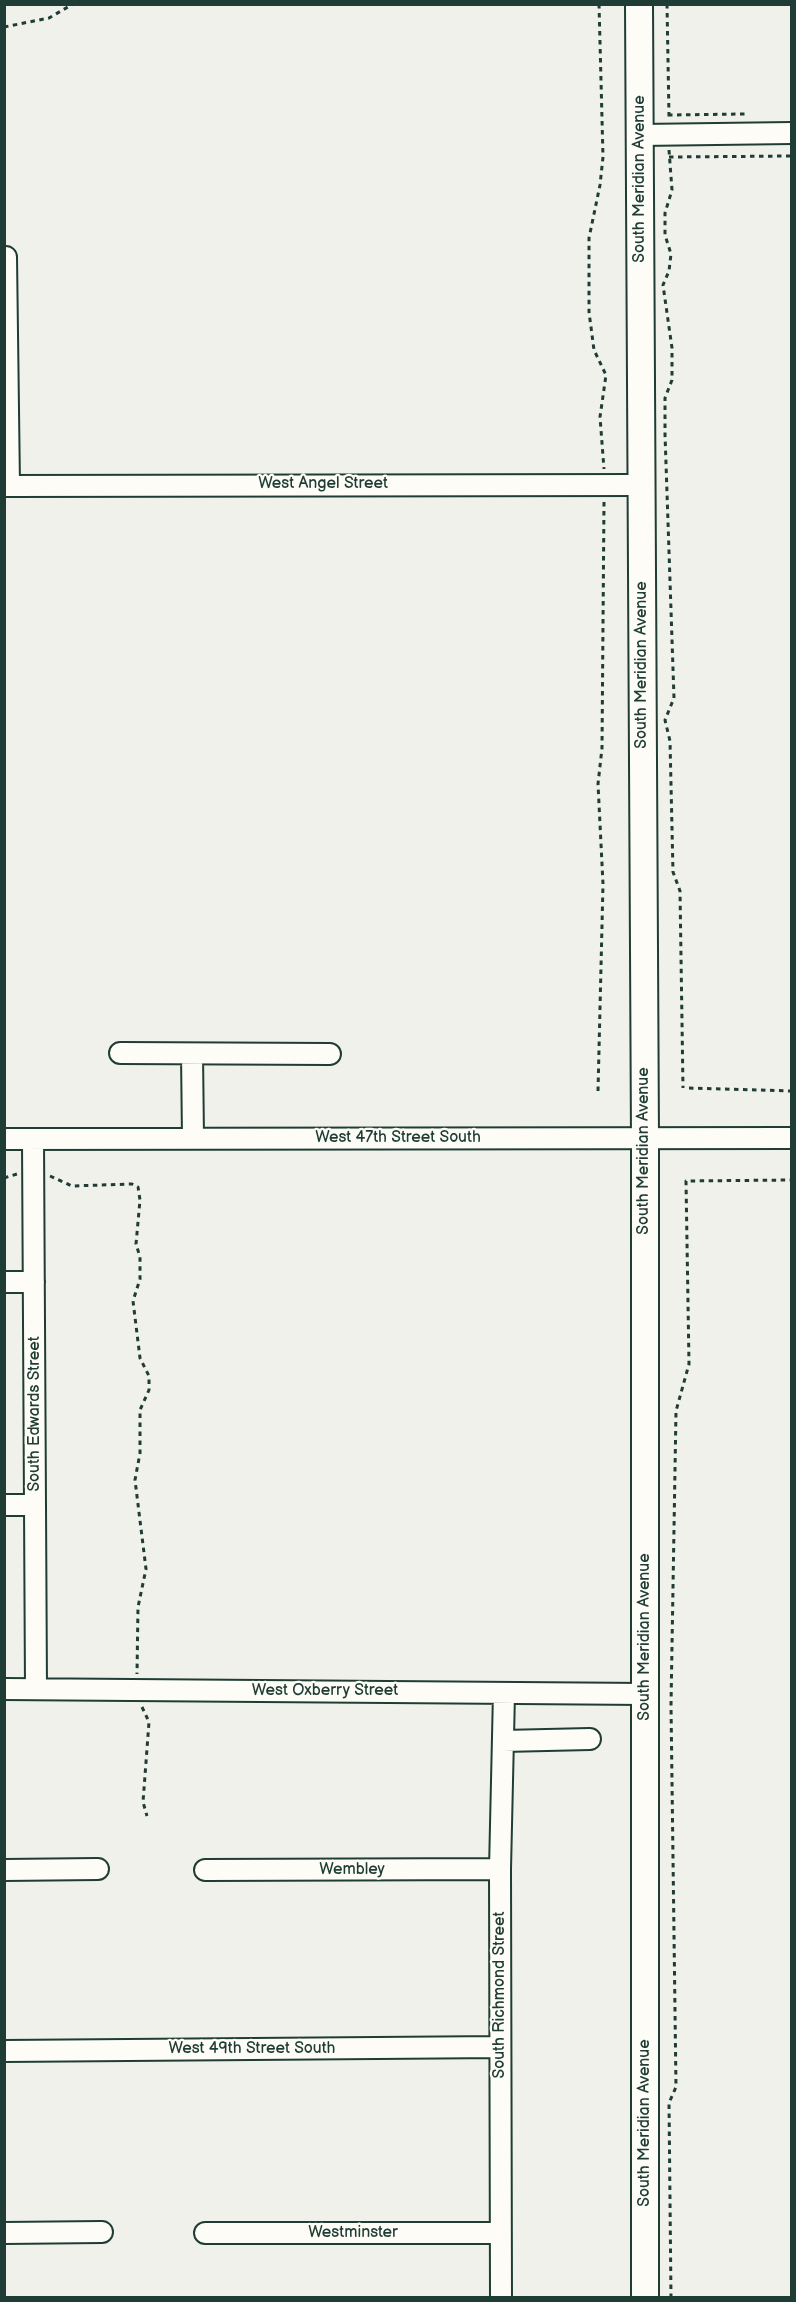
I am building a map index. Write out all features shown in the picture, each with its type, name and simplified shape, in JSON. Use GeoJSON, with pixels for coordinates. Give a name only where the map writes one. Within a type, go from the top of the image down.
{"type":"FeatureCollection","features":[{"type":"Feature","properties":{"kind":"main road","name":"South Meridian Avenue"},"geometry":{"type":"LineString","coordinates":[[639,4],[645,1139],[645,2298]]}},
{"type":"Feature","properties":{"kind":"street"},"geometry":{"type":"LineString","coordinates":[[640,135],[792,134]]}},
{"type":"Feature","properties":{"kind":"street"},"geometry":{"type":"LineString","coordinates":[[6,257],[7,486]]}},
{"type":"Feature","properties":{"kind":"street","name":"West Angel Street"},"geometry":{"type":"LineString","coordinates":[[7,486],[642,485]]}},
{"type":"Feature","properties":{"kind":"street"},"geometry":{"type":"LineString","coordinates":[[120,1053],[330,1054]]}},
{"type":"Feature","properties":{"kind":"street"},"geometry":{"type":"LineString","coordinates":[[192,1054],[193,1138]]}},
{"type":"Feature","properties":{"kind":"street","name":"West 47th Street South"},"geometry":{"type":"LineString","coordinates":[[4,1139],[792,1138]]}},
{"type":"Feature","properties":{"kind":"street","name":"South Edwards Street"},"geometry":{"type":"LineString","coordinates":[[33,1140],[36,1689]]}},
{"type":"Feature","properties":{"kind":"street"},"geometry":{"type":"LineString","coordinates":[[4,1282],[34,1282]]}},
{"type":"Feature","properties":{"kind":"street"},"geometry":{"type":"LineString","coordinates":[[4,1505],[35,1505]]}},
{"type":"Feature","properties":{"kind":"street","name":"West Oxberry Street"},"geometry":{"type":"LineString","coordinates":[[4,1689],[645,1694]]}},
{"type":"Feature","properties":{"kind":"street","name":"South Richmond Street"},"geometry":{"type":"LineString","coordinates":[[501,2298],[500,1869],[504,1693]]}},
{"type":"Feature","properties":{"kind":"street"},"geometry":{"type":"LineString","coordinates":[[503,1741],[590,1740]]}},
{"type":"Feature","properties":{"kind":"street"},"geometry":{"type":"LineString","coordinates":[[4,1870],[98,1869]]}},
{"type":"Feature","properties":{"kind":"street","name":"Wembley"},"geometry":{"type":"LineString","coordinates":[[205,1870],[500,1869]]}},
{"type":"Feature","properties":{"kind":"street","name":"West 49th Street South"},"geometry":{"type":"LineString","coordinates":[[4,2051],[500,2047]]}},
{"type":"Feature","properties":{"kind":"street"},"geometry":{"type":"LineString","coordinates":[[4,2233],[102,2232]]}},
{"type":"Feature","properties":{"kind":"street","name":"Westminster"},"geometry":{"type":"LineString","coordinates":[[205,2233],[500,2233]]}},
{"type":"Feature","properties":{"kind":"path"},"geometry":{"type":"LineString","coordinates":[[4,27],[49,18],[73,4]]}},
{"type":"Feature","properties":{"kind":"path"},"geometry":{"type":"LineString","coordinates":[[598,1091],[603,884],[598,784],[602,748],[604,485],[600,417],[606,375],[594,350],[589,301],[589,238],[600,185],[603,157],[599,4]]}},
{"type":"Feature","properties":{"kind":"path"},"geometry":{"type":"LineString","coordinates":[[667,4],[669,158],[672,190],[665,213],[665,235],[671,254],[669,271],[663,285],[672,348],[672,380],[665,398],[665,434],[674,698],[665,720],[670,741],[673,872],[680,891],[683,1088]]}},
{"type":"Feature","properties":{"kind":"path"},"geometry":{"type":"LineString","coordinates":[[669,115],[745,114]]}},
{"type":"Feature","properties":{"kind":"path"},"geometry":{"type":"LineString","coordinates":[[669,158],[792,156]]}},
{"type":"Feature","properties":{"kind":"path"},"geometry":{"type":"LineString","coordinates":[[689,1088],[792,1091]]}},
{"type":"Feature","properties":{"kind":"path"},"geometry":{"type":"LineString","coordinates":[[4,1178],[33,1173],[61,1178],[72,1186],[132,1184],[138,1187],[140,1200],[136,1244],[140,1257],[140,1279],[133,1301],[140,1358],[149,1376],[149,1390],[140,1410],[140,1453],[135,1480],[146,1569],[138,1606],[137,1674],[143,1708],[149,1722],[143,1802],[147,1816]]}},
{"type":"Feature","properties":{"kind":"path"},"geometry":{"type":"LineString","coordinates":[[671,2298],[669,2103],[676,2087],[671,1705],[676,1411],[689,1364],[686,1181],[792,1180]]}}]}
